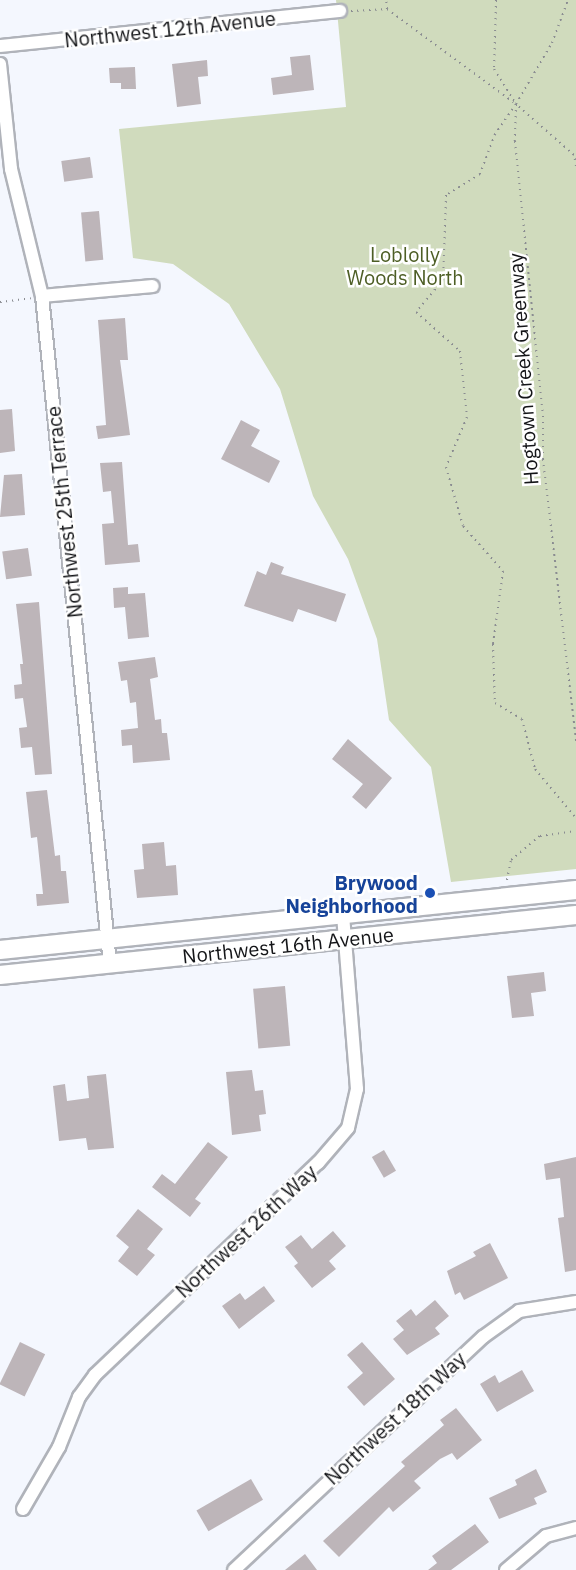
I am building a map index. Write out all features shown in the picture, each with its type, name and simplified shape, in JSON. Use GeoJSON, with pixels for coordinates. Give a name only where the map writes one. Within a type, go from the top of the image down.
{"type":"FeatureCollection","features":[{"type":"Feature","properties":{"kind":"main road","name":"Northwest 16th Avenue"},"geometry":{"type":"LineString","coordinates":[[0,950],[576,890]]}},
{"type":"Feature","properties":{"kind":"main road","name":"Northwest 16th Avenue"},"geometry":{"type":"LineString","coordinates":[[0,975],[576,915]]}},
{"type":"Feature","properties":{"kind":"street","name":"Northwest 12th Avenue"},"geometry":{"type":"LineString","coordinates":[[0,46],[340,11]]}},
{"type":"Feature","properties":{"kind":"street","name":"Northwest 25th Terrace"},"geometry":{"type":"LineString","coordinates":[[0,63],[11,170],[42,296],[110,964]]}},
{"type":"Feature","properties":{"kind":"street"},"geometry":{"type":"LineString","coordinates":[[42,296],[153,286]]}},
{"type":"Feature","properties":{"kind":"street","name":"Northwest 26th Way"},"geometry":{"type":"LineString","coordinates":[[23,1509],[58,1447],[79,1397],[95,1375],[318,1163],[348,1128],[357,1089],[343,915]]}},
{"type":"Feature","properties":{"kind":"street","name":"Northwest 18th Way"},"geometry":{"type":"LineString","coordinates":[[234,1570],[483,1337],[519,1311],[576,1302]]}},
{"type":"Feature","properties":{"kind":"street"},"geometry":{"type":"LineString","coordinates":[[506,1570],[546,1536],[576,1528]]}},
{"type":"Feature","properties":{"kind":"path"},"geometry":{"type":"LineString","coordinates":[[386,0],[387,9]]}},
{"type":"Feature","properties":{"kind":"path"},"geometry":{"type":"LineString","coordinates":[[496,0],[494,69],[516,104]]}},
{"type":"Feature","properties":{"kind":"path"},"geometry":{"type":"LineString","coordinates":[[568,0],[552,43],[516,104],[495,134],[480,174],[446,195],[443,280],[416,312],[460,351],[467,417],[446,467],[463,526],[503,571],[493,644],[495,703],[522,719],[535,769],[576,818]]}},
{"type":"Feature","properties":{"kind":"path"},"geometry":{"type":"LineString","coordinates":[[340,11],[387,9],[516,104],[574,155],[576,166]]}},
{"type":"Feature","properties":{"kind":"path","name":"Hogtown Creek Greenway"},"geometry":{"type":"LineString","coordinates":[[516,104],[515,141],[543,416],[543,459],[576,741]]}},
{"type":"Feature","properties":{"kind":"path"},"geometry":{"type":"LineString","coordinates":[[0,302],[42,296]]}},
{"type":"Feature","properties":{"kind":"path"},"geometry":{"type":"LineString","coordinates":[[507,884],[506,872],[510,860],[540,836],[576,831]]}},
{"type":"Feature","properties":{"kind":"green space","name":"Loblolly Woods North"},"geometry":{"type":"Polygon","coordinates":[[[336,0],[576,0],[576,869],[451,882],[431,767],[389,720],[377,639],[348,559],[313,496],[280,389],[229,304],[173,264],[133,258],[119,129],[346,107],[336,0]]]}},
{"type":"Feature","properties":{"kind":"building"},"geometry":{"type":"Polygon","coordinates":[[[310,55],[314,90],[273,95],[271,78],[292,75],[290,57],[310,55]]]}},
{"type":"Feature","properties":{"kind":"building"},"geometry":{"type":"Polygon","coordinates":[[[207,60],[208,76],[198,77],[201,104],[177,107],[172,64],[207,60]]]}},
{"type":"Feature","properties":{"kind":"building"},"geometry":{"type":"Polygon","coordinates":[[[135,67],[136,89],[121,89],[121,83],[110,83],[109,68],[135,67]]]}},
{"type":"Feature","properties":{"kind":"building"},"geometry":{"type":"Polygon","coordinates":[[[90,157],[93,178],[64,182],[61,161],[90,157]]]}},
{"type":"Feature","properties":{"kind":"building"},"geometry":{"type":"Polygon","coordinates":[[[99,211],[103,260],[85,261],[81,213],[99,211]]]}},
{"type":"Feature","properties":{"kind":"building"},"geometry":{"type":"Polygon","coordinates":[[[125,318],[128,360],[120,360],[130,435],[98,439],[96,426],[106,425],[98,320],[125,318]]]}},
{"type":"Feature","properties":{"kind":"building"},"geometry":{"type":"Polygon","coordinates":[[[12,409],[15,451],[0,453],[0,410],[12,409]]]}},
{"type":"Feature","properties":{"kind":"building"},"geometry":{"type":"Polygon","coordinates":[[[241,420],[260,430],[251,446],[280,461],[269,483],[221,459],[241,420]]]}},
{"type":"Feature","properties":{"kind":"building"},"geometry":{"type":"Polygon","coordinates":[[[122,462],[128,545],[138,544],[140,562],[105,565],[102,524],[114,523],[111,491],[103,492],[100,463],[122,462]]]}},
{"type":"Feature","properties":{"kind":"building"},"geometry":{"type":"Polygon","coordinates":[[[22,474],[25,515],[0,517],[4,475],[22,474]]]}},
{"type":"Feature","properties":{"kind":"building"},"geometry":{"type":"Polygon","coordinates":[[[28,548],[32,576],[6,579],[2,552],[28,548]]]}},
{"type":"Feature","properties":{"kind":"building"},"geometry":{"type":"Polygon","coordinates":[[[271,562],[284,567],[281,574],[346,594],[336,622],[298,609],[293,622],[244,606],[257,571],[266,575],[271,562]]]}},
{"type":"Feature","properties":{"kind":"building"},"geometry":{"type":"Polygon","coordinates":[[[128,587],[128,594],[145,593],[149,637],[128,639],[125,607],[114,608],[113,588],[128,587]]]}},
{"type":"Feature","properties":{"kind":"building"},"geometry":{"type":"Polygon","coordinates":[[[39,602],[52,774],[35,775],[32,747],[21,748],[19,728],[27,727],[23,698],[15,699],[14,685],[22,684],[20,664],[23,664],[16,604],[39,602]]]}},
{"type":"Feature","properties":{"kind":"building"},"geometry":{"type":"Polygon","coordinates":[[[155,657],[158,677],[150,679],[155,720],[161,719],[162,733],[167,733],[170,760],[133,763],[132,745],[122,746],[121,730],[138,728],[136,702],[130,703],[127,680],[121,681],[118,662],[155,657]]]}},
{"type":"Feature","properties":{"kind":"building"},"geometry":{"type":"Polygon","coordinates":[[[348,739],[392,778],[366,809],[352,797],[363,784],[332,759],[348,739]]]}},
{"type":"Feature","properties":{"kind":"building"},"geometry":{"type":"Polygon","coordinates":[[[47,790],[55,856],[60,855],[61,871],[66,871],[69,903],[37,906],[36,894],[43,894],[37,837],[31,838],[26,792],[47,790]]]}},
{"type":"Feature","properties":{"kind":"building"},"geometry":{"type":"Polygon","coordinates":[[[164,842],[166,866],[176,865],[178,895],[137,898],[134,870],[144,869],[142,844],[164,842]]]}},
{"type":"Feature","properties":{"kind":"building"},"geometry":{"type":"Polygon","coordinates":[[[544,972],[546,991],[531,993],[534,1016],[512,1018],[507,976],[544,972]]]}},
{"type":"Feature","properties":{"kind":"building"},"geometry":{"type":"Polygon","coordinates":[[[285,986],[290,1046],[258,1049],[253,989],[285,986]]]}},
{"type":"Feature","properties":{"kind":"building"},"geometry":{"type":"Polygon","coordinates":[[[252,1070],[255,1091],[263,1090],[266,1114],[259,1115],[261,1131],[232,1135],[226,1072],[252,1070]]]}},
{"type":"Feature","properties":{"kind":"building"},"geometry":{"type":"Polygon","coordinates":[[[106,1074],[114,1148],[88,1150],[86,1138],[59,1141],[53,1086],[65,1084],[67,1101],[89,1098],[87,1076],[106,1074]]]}},
{"type":"Feature","properties":{"kind":"building"},"geometry":{"type":"Polygon","coordinates":[[[208,1142],[228,1157],[195,1199],[201,1203],[190,1217],[152,1187],[162,1174],[175,1184],[208,1142]]]}},
{"type":"Feature","properties":{"kind":"building"},"geometry":{"type":"Polygon","coordinates":[[[384,1150],[396,1171],[384,1178],[372,1157],[384,1150]]]}},
{"type":"Feature","properties":{"kind":"building"},"geometry":{"type":"Polygon","coordinates":[[[576,1157],[576,1270],[565,1272],[558,1218],[564,1217],[560,1178],[546,1180],[544,1164],[576,1157]]]}},
{"type":"Feature","properties":{"kind":"building"},"geometry":{"type":"Polygon","coordinates":[[[138,1209],[163,1229],[147,1249],[155,1255],[137,1276],[118,1261],[129,1247],[116,1236],[138,1209]]]}},
{"type":"Feature","properties":{"kind":"building"},"geometry":{"type":"Polygon","coordinates":[[[333,1231],[346,1246],[329,1261],[336,1269],[312,1288],[294,1266],[298,1263],[285,1247],[301,1235],[312,1249],[333,1231]]]}},
{"type":"Feature","properties":{"kind":"building"},"geometry":{"type":"Polygon","coordinates":[[[490,1243],[508,1278],[464,1300],[460,1292],[455,1295],[447,1271],[476,1256],[473,1252],[490,1243]]]}},
{"type":"Feature","properties":{"kind":"building"},"geometry":{"type":"Polygon","coordinates":[[[264,1286],[275,1301],[239,1329],[222,1306],[240,1293],[245,1300],[264,1286]]]}},
{"type":"Feature","properties":{"kind":"building"},"geometry":{"type":"Polygon","coordinates":[[[435,1300],[449,1316],[435,1328],[440,1334],[407,1355],[393,1339],[404,1330],[396,1321],[411,1309],[416,1316],[435,1300]]]}},
{"type":"Feature","properties":{"kind":"building"},"geometry":{"type":"Polygon","coordinates":[[[20,1342],[45,1354],[25,1397],[0,1385],[20,1342]]]}},
{"type":"Feature","properties":{"kind":"building"},"geometry":{"type":"Polygon","coordinates":[[[362,1342],[395,1379],[364,1406],[347,1387],[363,1373],[347,1355],[362,1342]]]}},
{"type":"Feature","properties":{"kind":"building"},"geometry":{"type":"Polygon","coordinates":[[[522,1370],[534,1391],[497,1412],[480,1384],[495,1375],[499,1383],[522,1370]]]}},
{"type":"Feature","properties":{"kind":"building"},"geometry":{"type":"Polygon","coordinates":[[[456,1408],[482,1440],[457,1460],[452,1453],[440,1459],[414,1481],[421,1488],[393,1512],[389,1507],[339,1557],[323,1541],[405,1466],[401,1462],[444,1425],[440,1420],[456,1408]]]}},
{"type":"Feature","properties":{"kind":"building"},"geometry":{"type":"Polygon","coordinates":[[[536,1469],[547,1492],[534,1498],[537,1504],[499,1519],[489,1498],[517,1485],[515,1480],[536,1469]]]}},
{"type":"Feature","properties":{"kind":"building"},"geometry":{"type":"Polygon","coordinates":[[[251,1479],[263,1500],[208,1531],[196,1511],[251,1479]]]}},
{"type":"Feature","properties":{"kind":"building"},"geometry":{"type":"Polygon","coordinates":[[[475,1524],[489,1542],[451,1570],[428,1570],[437,1563],[432,1556],[475,1524]]]}},
{"type":"Feature","properties":{"kind":"building"},"geometry":{"type":"Polygon","coordinates":[[[305,1554],[317,1570],[285,1570],[305,1554]]]}},
{"type":"Feature","properties":{"kind":"place","name":"Brywood Neighborhood"},"geometry":{"type":"Point","coordinates":[430,893]}}]}
